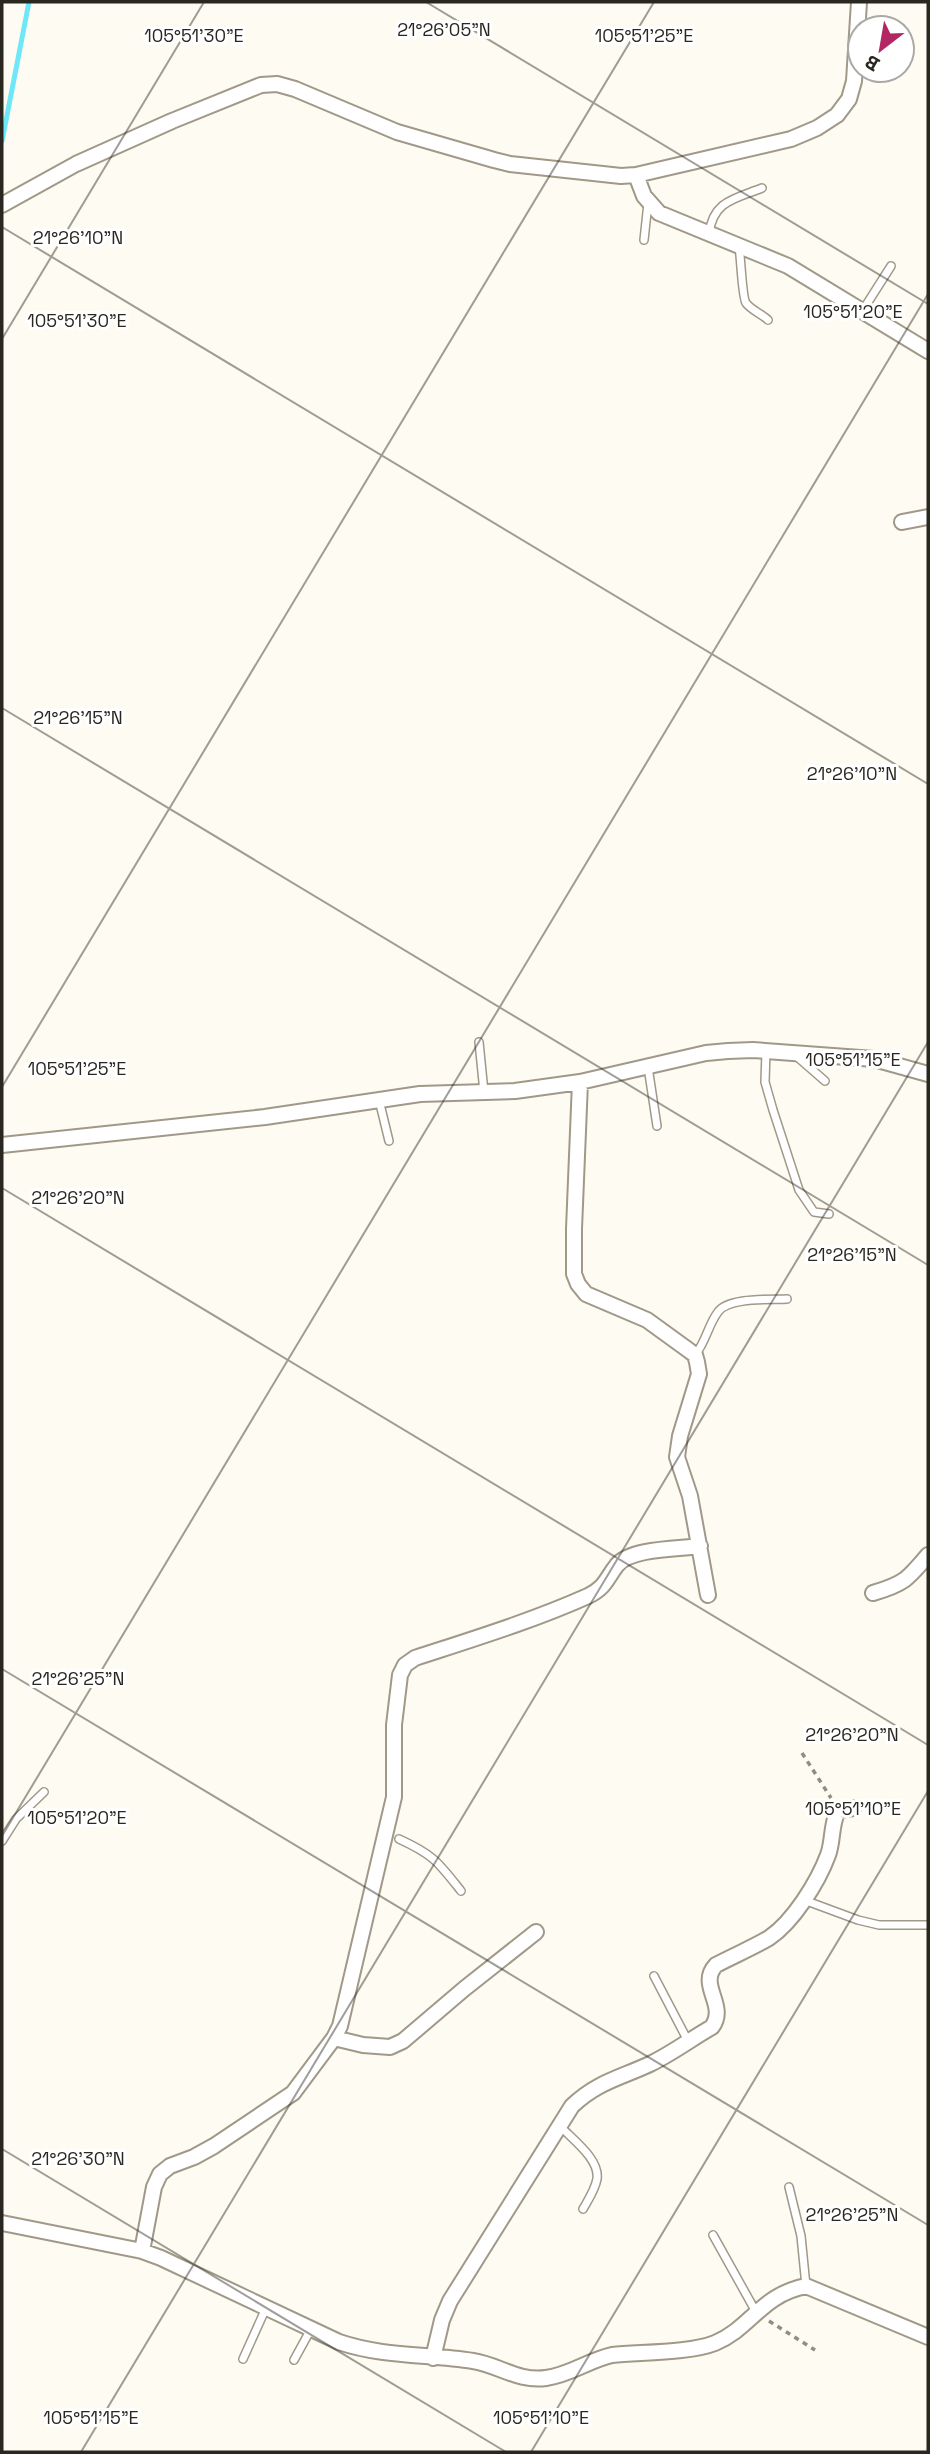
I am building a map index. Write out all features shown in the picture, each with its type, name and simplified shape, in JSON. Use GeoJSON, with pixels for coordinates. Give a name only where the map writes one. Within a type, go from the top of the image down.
{"type":"FeatureCollection","features":[{"type":"Feature","properties":{"kind":"street"},"geometry":{"type":"LineString","coordinates":[[2,205],[59,173],[172,121],[261,85],[277,84],[397,132],[494,160],[580,171],[642,190],[791,139],[817,128],[837,115],[849,99],[854,81],[859,2]]}},
{"type":"Feature","properties":{"kind":"street"},"geometry":{"type":"LineString","coordinates":[[642,190],[659,213],[788,266],[928,350]]}},
{"type":"Feature","properties":{"kind":"street"},"geometry":{"type":"LineString","coordinates":[[902,522],[928,517]]}},
{"type":"Feature","properties":{"kind":"street"},"geometry":{"type":"LineString","coordinates":[[2,1145],[265,1117],[421,1094],[515,1091],[580,1082],[706,1053],[766,1051],[874,1059],[928,1074]]}},
{"type":"Feature","properties":{"kind":"street"},"geometry":{"type":"LineString","coordinates":[[580,1082],[574,1275],[586,1294],[647,1320],[695,1355],[699,1374],[680,1436],[677,1457],[690,1496],[708,1595]]}},
{"type":"Feature","properties":{"kind":"street"},"geometry":{"type":"LineString","coordinates":[[142,2251],[154,2188],[160,2174],[170,2166],[214,2146],[293,2093],[340,2026],[393,1837],[394,1725],[400,1675],[405,1665],[415,1658],[552,1612],[597,1591],[608,1582],[617,1565],[627,1556],[699,1546]]}},
{"type":"Feature","properties":{"kind":"street"},"geometry":{"type":"LineString","coordinates":[[873,1593],[898,1586],[928,1555]]}},
{"type":"Feature","properties":{"kind":"street"},"geometry":{"type":"LineString","coordinates":[[433,2358],[442,2320],[450,2301],[572,2106],[586,2092],[649,2064],[712,2026],[719,2012],[708,1980],[709,1972],[716,1965],[769,1938],[783,1926],[823,1867],[829,1852],[835,1817],[846,1809]]}},
{"type":"Feature","properties":{"kind":"street"},"geometry":{"type":"LineString","coordinates":[[334,2038],[363,2045],[390,2047],[403,2041],[536,1932]]}},
{"type":"Feature","properties":{"kind":"street"},"geometry":{"type":"LineString","coordinates":[[2,2223],[142,2251],[356,2348],[484,2363],[517,2376],[546,2378],[567,2373],[612,2354],[699,2347],[715,2343],[730,2334],[771,2299],[789,2289],[806,2286],[928,2337]]}},
{"type":"Feature","properties":{"kind":"lane"},"geometry":{"type":"LineString","coordinates":[[709,234],[711,219],[719,208],[762,188]]}},
{"type":"Feature","properties":{"kind":"lane"},"geometry":{"type":"LineString","coordinates":[[642,190],[644,240]]}},
{"type":"Feature","properties":{"kind":"lane"},"geometry":{"type":"LineString","coordinates":[[739,247],[743,274],[742,294],[746,303],[768,320]]}},
{"type":"Feature","properties":{"kind":"lane"},"geometry":{"type":"LineString","coordinates":[[863,310],[891,266]]}},
{"type":"Feature","properties":{"kind":"lane"},"geometry":{"type":"LineString","coordinates":[[479,1042],[484,1092]]}},
{"type":"Feature","properties":{"kind":"lane"},"geometry":{"type":"LineString","coordinates":[[766,1051],[765,1082],[799,1190],[814,1212],[829,1214]]}},
{"type":"Feature","properties":{"kind":"lane"},"geometry":{"type":"LineString","coordinates":[[794,1054],[825,1081]]}},
{"type":"Feature","properties":{"kind":"lane"},"geometry":{"type":"LineString","coordinates":[[648,1066],[657,1126]]}},
{"type":"Feature","properties":{"kind":"lane"},"geometry":{"type":"LineString","coordinates":[[380,1100],[389,1141]]}},
{"type":"Feature","properties":{"kind":"lane"},"geometry":{"type":"LineString","coordinates":[[695,1355],[706,1339],[719,1310],[727,1305],[787,1299]]}},
{"type":"Feature","properties":{"kind":"lane"},"geometry":{"type":"LineString","coordinates":[[2,1841],[16,1819],[44,1792]]}},
{"type":"Feature","properties":{"kind":"lane"},"geometry":{"type":"LineString","coordinates":[[393,1837],[427,1852],[437,1860],[461,1891]]}},
{"type":"Feature","properties":{"kind":"lane"},"geometry":{"type":"LineString","coordinates":[[803,1900],[879,1925],[928,1925]]}},
{"type":"Feature","properties":{"kind":"lane"},"geometry":{"type":"LineString","coordinates":[[654,1976],[688,2042]]}},
{"type":"Feature","properties":{"kind":"lane"},"geometry":{"type":"LineString","coordinates":[[560,2126],[593,2162],[598,2176],[583,2209]]}},
{"type":"Feature","properties":{"kind":"lane"},"geometry":{"type":"LineString","coordinates":[[789,2187],[801,2236],[806,2286]]}},
{"type":"Feature","properties":{"kind":"lane"},"geometry":{"type":"LineString","coordinates":[[713,2235],[755,2313]]}},
{"type":"Feature","properties":{"kind":"lane"},"geometry":{"type":"LineString","coordinates":[[243,2359],[266,2308]]}},
{"type":"Feature","properties":{"kind":"lane"},"geometry":{"type":"LineString","coordinates":[[295,2360],[311,2329]]}},
{"type":"Feature","properties":{"kind":"path"},"geometry":{"type":"LineString","coordinates":[[802,1753],[846,1809]]}},
{"type":"Feature","properties":{"kind":"path"},"geometry":{"type":"LineString","coordinates":[[755,2313],[814,2350]]}},
{"type":"Feature","properties":{"kind":"waterway"},"geometry":{"type":"LineString","coordinates":[[2,141],[29,2]]}}]}
